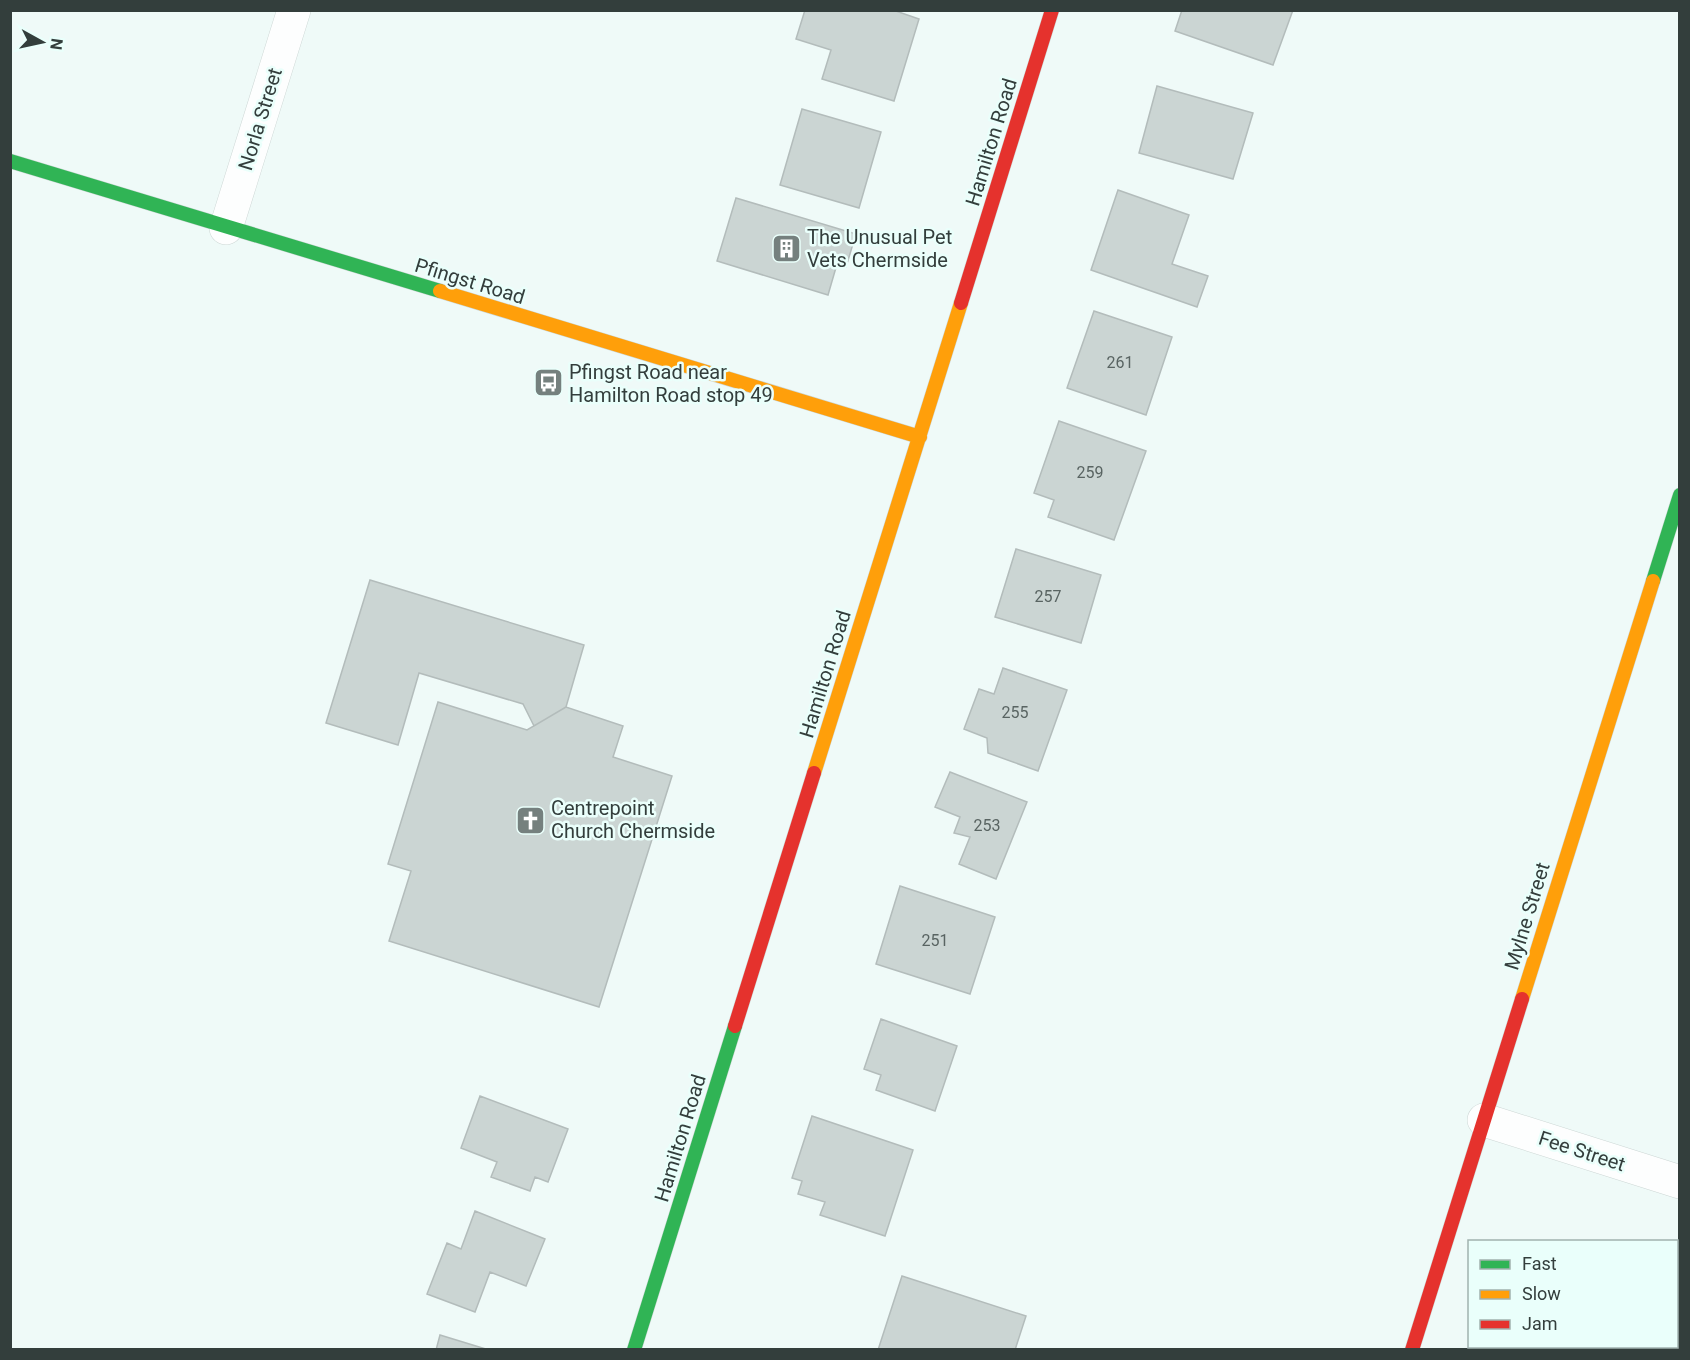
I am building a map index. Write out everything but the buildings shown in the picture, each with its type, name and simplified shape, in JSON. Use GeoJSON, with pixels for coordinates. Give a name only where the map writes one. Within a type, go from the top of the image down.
{"type":"FeatureCollection","features":[{"type":"Feature","properties":{"kind":"street","name":"Norla Street"},"geometry":{"type":"LineString","coordinates":[[226,228],[294,10]]}},
{"type":"Feature","properties":{"kind":"street","name":"Hamilton Road"},"geometry":{"type":"LineString","coordinates":[[634,1350],[1052,10]]}},
{"type":"Feature","properties":{"kind":"street","name":"Pfingst Road"},"geometry":{"type":"LineString","coordinates":[[10,161],[920,436]]}},
{"type":"Feature","properties":{"kind":"street","name":"Mylne Street"},"geometry":{"type":"LineString","coordinates":[[1412,1350],[1680,495]]}},
{"type":"Feature","properties":{"kind":"street","name":"Fee Street"},"geometry":{"type":"LineString","coordinates":[[1484,1120],[1680,1182]]}},
{"type":"Feature","properties":{"kind":"traffic: fast"},"geometry":{"type":"LineString","coordinates":[[10,161],[440,291]]}},
{"type":"Feature","properties":{"kind":"traffic: fast"},"geometry":{"type":"LineString","coordinates":[[1653,581],[1680,495]]}},
{"type":"Feature","properties":{"kind":"traffic: fast"},"geometry":{"type":"LineString","coordinates":[[634,1350],[735,1026]]}},
{"type":"Feature","properties":{"kind":"traffic: slow"},"geometry":{"type":"LineString","coordinates":[[440,291],[920,437]]}},
{"type":"Feature","properties":{"kind":"traffic: slow"},"geometry":{"type":"LineString","coordinates":[[814,773],[961,303]]}},
{"type":"Feature","properties":{"kind":"traffic: slow"},"geometry":{"type":"LineString","coordinates":[[1522,999],[1653,581]]}},
{"type":"Feature","properties":{"kind":"traffic: jam"},"geometry":{"type":"LineString","coordinates":[[961,303],[1052,10]]}},
{"type":"Feature","properties":{"kind":"traffic: jam"},"geometry":{"type":"LineString","coordinates":[[735,1026],[814,773]]}},
{"type":"Feature","properties":{"kind":"traffic: jam"},"geometry":{"type":"LineString","coordinates":[[1412,1350],[1522,999]]}},
{"type":"Feature","properties":{"kind":"place","name":"The Unusual Pet Vets Chermside"},"geometry":{"type":"Point","coordinates":[786,248]}},
{"type":"Feature","properties":{"kind":"place","name":"Pfingst Road near Hamilton Road stop 49"},"geometry":{"type":"Point","coordinates":[548,383]}},
{"type":"Feature","properties":{"kind":"place","name":"Centrepoint Church Chermside"},"geometry":{"type":"Point","coordinates":[530,820]}}]}
